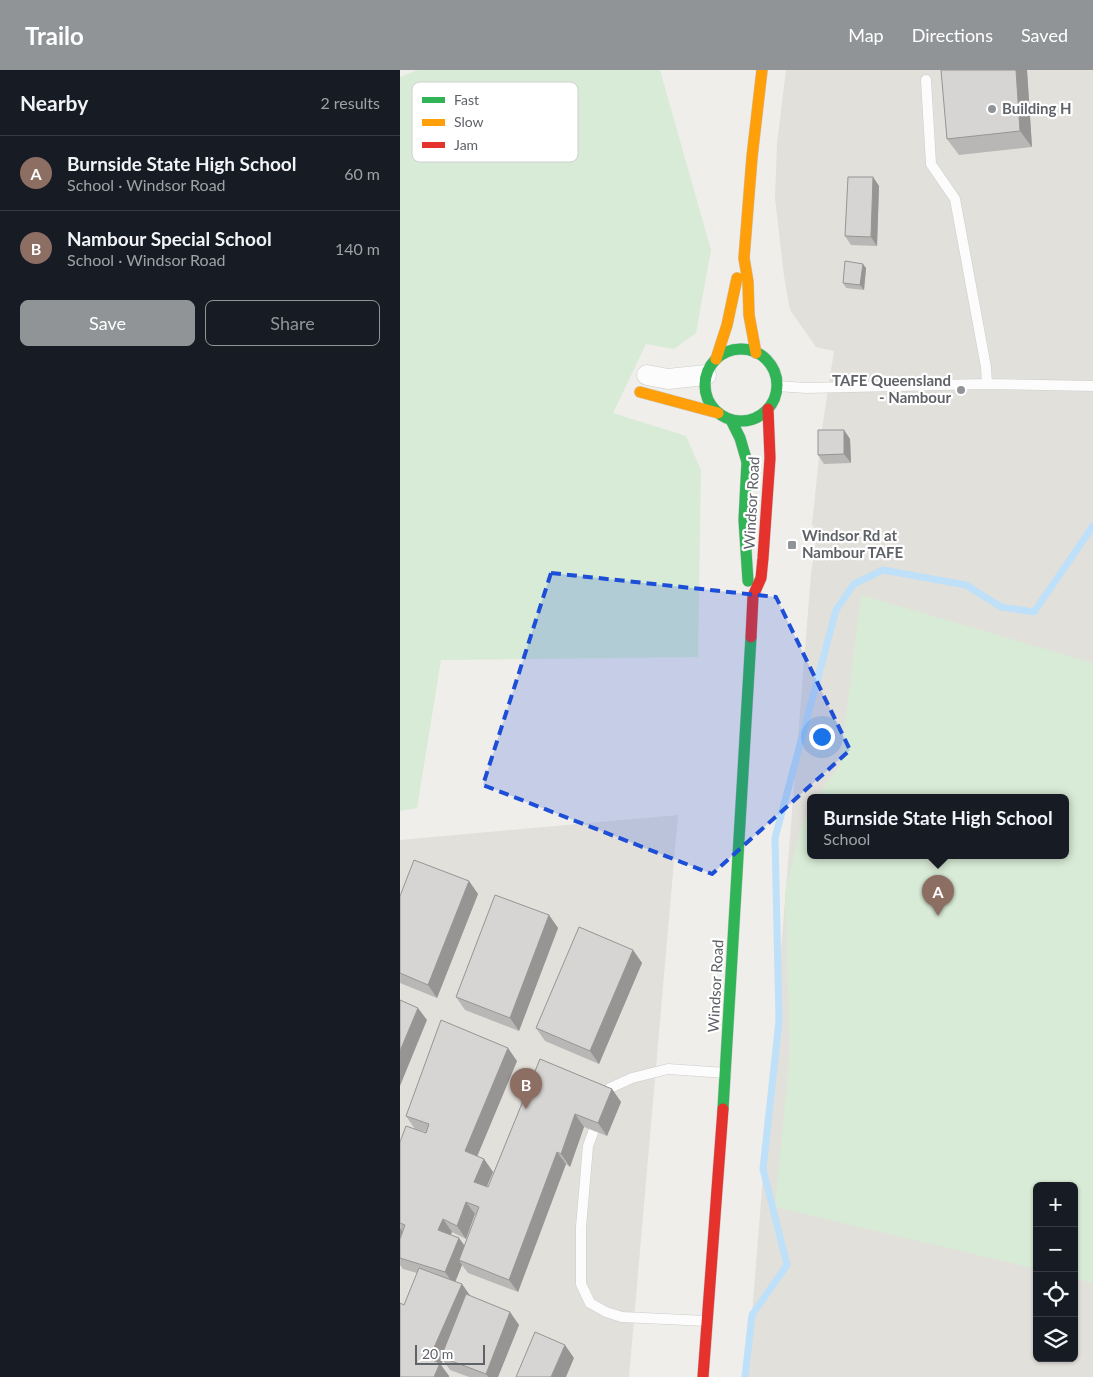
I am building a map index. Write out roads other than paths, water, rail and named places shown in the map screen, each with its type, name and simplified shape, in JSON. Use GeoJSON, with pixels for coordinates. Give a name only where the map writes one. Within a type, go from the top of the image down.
{"type":"FeatureCollection","features":[{"type":"Feature","properties":{"kind":"street"},"geometry":{"type":"LineString","coordinates":[[756,353],[749,315],[748,282],[744,258],[752,157],[762,70]]}},
{"type":"Feature","properties":{"kind":"street"},"geometry":{"type":"LineString","coordinates":[[718,413],[707,396],[705,386],[727,325],[736,280],[744,258]]}},
{"type":"Feature","properties":{"kind":"street"},"geometry":{"type":"LineString","coordinates":[[746,350],[756,353],[772,366],[777,386],[774,398],[768,409],[760,416],[751,420],[731,420],[644,383],[668,379],[711,367],[725,353],[746,350]]}},
{"type":"Feature","properties":{"kind":"street","name":"Windsor Road"},"geometry":{"type":"LineString","coordinates":[[703,1377],[726,1073],[754,596],[761,578],[764,558],[770,458],[768,409]]}},
{"type":"Feature","properties":{"kind":"street","name":"Windsor Road"},"geometry":{"type":"LineString","coordinates":[[731,420],[740,438],[747,462],[744,520],[746,563],[748,580],[754,596]]}},
{"type":"Feature","properties":{"kind":"lane"},"geometry":{"type":"LineString","coordinates":[[926,80],[931,164],[954,199],[987,384]]}},
{"type":"Feature","properties":{"kind":"lane"},"geometry":{"type":"LineString","coordinates":[[777,386],[806,388],[987,384],[1093,386]]}},
{"type":"Feature","properties":{"kind":"lane"},"geometry":{"type":"LineString","coordinates":[[708,1322],[622,1317],[606,1312],[590,1303],[581,1284],[581,1227],[588,1146],[610,1088],[632,1078],[668,1069],[726,1073]]}},
{"type":"Feature","properties":{"kind":"waterway"},"geometry":{"type":"LineString","coordinates":[[745,1377],[752,1315],[787,1265],[763,1169],[779,1021],[775,838],[836,610],[854,584],[883,570],[966,585],[1001,607],[1034,612],[1093,526]]}},
{"type":"Feature","properties":{"kind":"place","name":"Building H"},"geometry":{"type":"Point","coordinates":[992,109]}},
{"type":"Feature","properties":{"kind":"place","name":"TAFE Queensland - Nambour"},"geometry":{"type":"Point","coordinates":[961,390]}},
{"type":"Feature","properties":{"kind":"place","name":"Windsor Rd at Nambour TAFE"},"geometry":{"type":"Point","coordinates":[792,545]}},
{"type":"Feature","properties":{"kind":"place","name":"Burnside State High School"},"geometry":{"type":"Point","coordinates":[938,916]}},
{"type":"Feature","properties":{"kind":"place","name":"Nambour Special School"},"geometry":{"type":"Point","coordinates":[526,1109]}}]}
